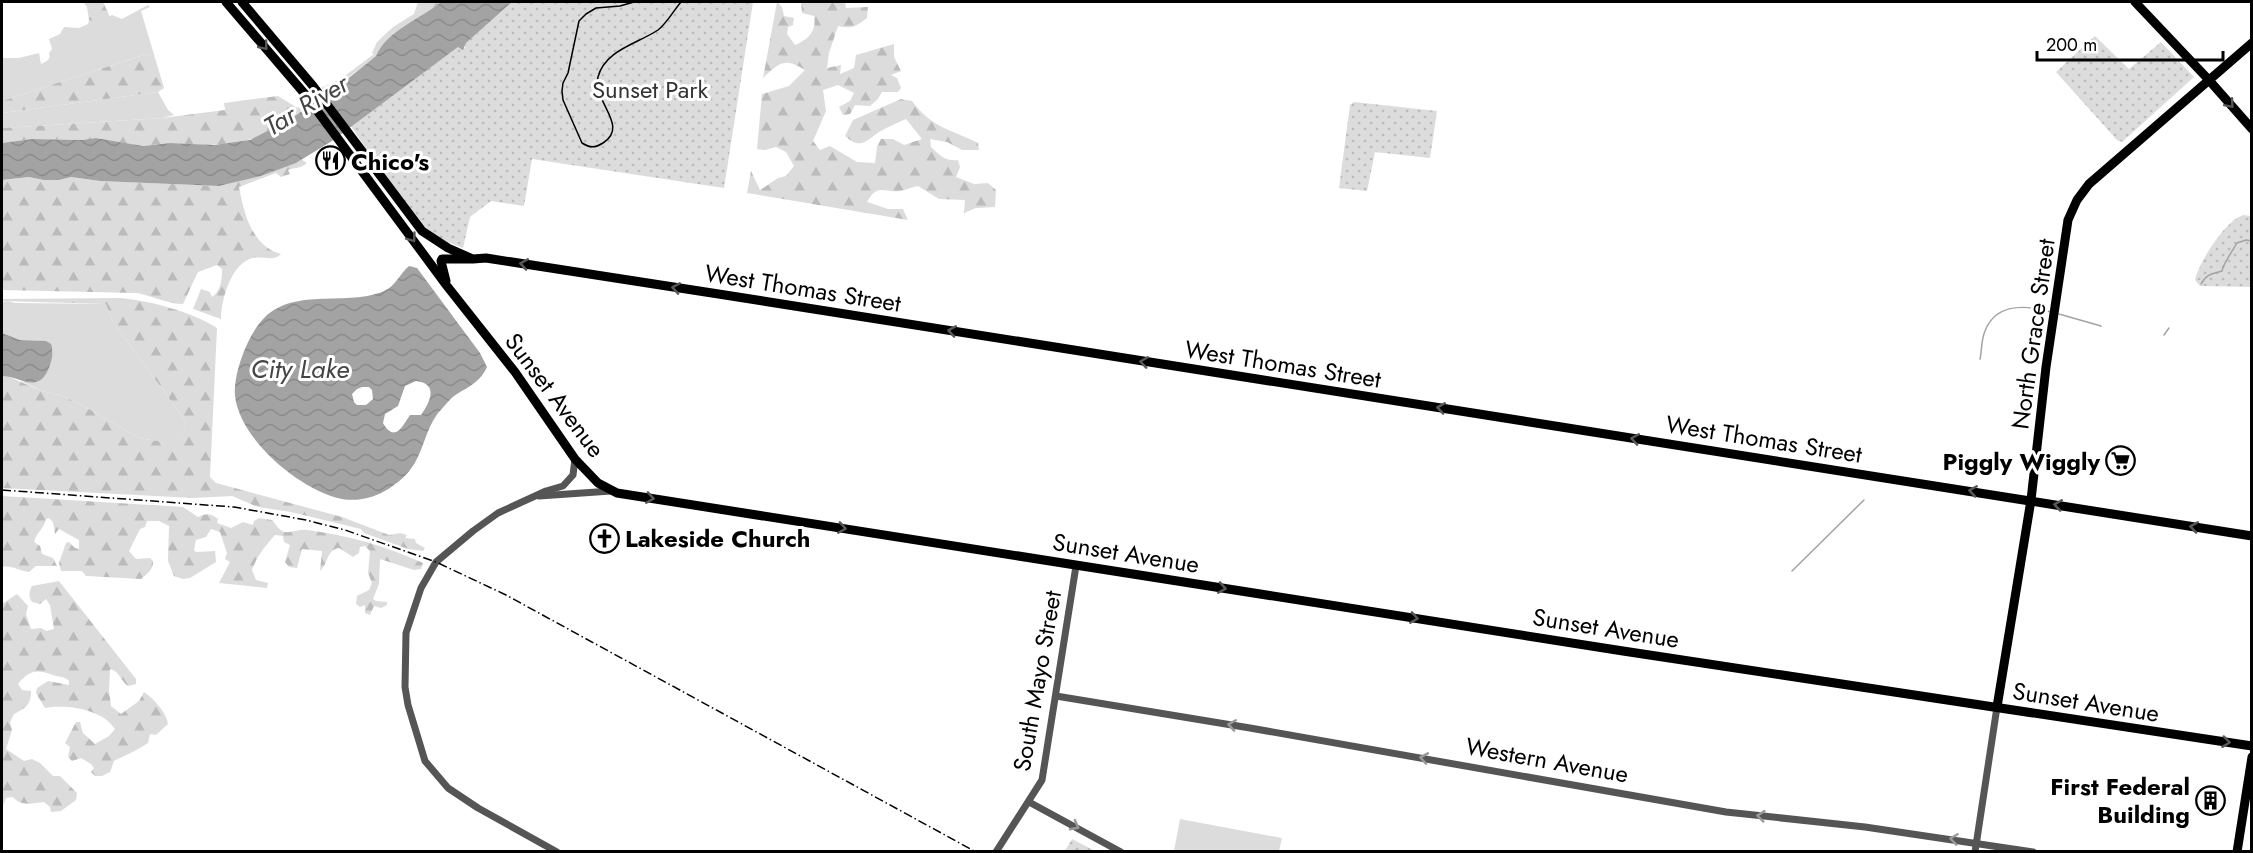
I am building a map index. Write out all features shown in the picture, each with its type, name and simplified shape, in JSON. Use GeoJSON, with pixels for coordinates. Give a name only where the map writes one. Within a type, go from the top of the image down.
{"type":"FeatureCollection","features":[{"type":"Feature","properties":{"kind":"main road","name":"Sunset Avenue"},"geometry":{"type":"LineString","coordinates":[[226,2],[304,93],[447,286],[515,372],[574,459],[598,483],[610,491],[1076,566],[2252,746]]}},
{"type":"Feature","properties":{"kind":"main road","name":"West Thomas Street"},"geometry":{"type":"LineString","coordinates":[[242,2],[313,86],[422,231],[448,248],[473,259],[486,258],[725,295],[2252,536]]}},
{"type":"Feature","properties":{"kind":"main road"},"geometry":{"type":"LineString","coordinates":[[2134,2],[2252,129]]}},
{"type":"Feature","properties":{"kind":"main road","name":"North Grace Street"},"geometry":{"type":"LineString","coordinates":[[1997,707],[2031,500],[2046,367],[2068,220],[2077,200],[2089,184],[2252,43]]}},
{"type":"Feature","properties":{"kind":"main road"},"geometry":{"type":"LineString","coordinates":[[447,286],[442,259],[473,259]]}},
{"type":"Feature","properties":{"kind":"main road"},"geometry":{"type":"LineString","coordinates":[[2237,852],[2252,757]]}},
{"type":"Feature","properties":{"kind":"street"},"geometry":{"type":"LineString","coordinates":[[557,852],[478,808],[448,788],[436,776],[425,761],[406,696],[404,667],[406,633],[421,588],[436,562],[498,513],[568,482],[574,471],[574,459]]}},
{"type":"Feature","properties":{"kind":"street"},"geometry":{"type":"LineString","coordinates":[[536,496],[610,491]]}},
{"type":"Feature","properties":{"kind":"street","name":"South Mayo Street"},"geometry":{"type":"LineString","coordinates":[[996,852],[1042,780],[1076,566]]}},
{"type":"Feature","properties":{"kind":"street","name":"Western Avenue"},"geometry":{"type":"LineString","coordinates":[[1056,696],[1726,812],[1865,827],[2033,852]]}},
{"type":"Feature","properties":{"kind":"street"},"geometry":{"type":"LineString","coordinates":[[1975,852],[1997,707]]}},
{"type":"Feature","properties":{"kind":"street"},"geometry":{"type":"LineString","coordinates":[[1029,801],[1121,852]]}},
{"type":"Feature","properties":{"kind":"green space"},"geometry":{"type":"Polygon","coordinates":[[[83,2],[103,2],[110,17],[98,22],[89,20],[87,7],[83,2]]]}},
{"type":"Feature","properties":{"kind":"green space"},"geometry":{"type":"Polygon","coordinates":[[[418,2],[441,2],[396,32],[381,47],[376,56],[372,53],[377,42],[393,27],[414,14],[418,2]]]}},
{"type":"Feature","properties":{"kind":"green space","name":"Sunset Park"},"geometry":{"type":"Polygon","coordinates":[[[512,2],[753,2],[724,188],[532,159],[524,206],[491,201],[470,217],[463,248],[441,239],[426,229],[393,190],[351,126],[458,47],[465,48],[466,43],[512,2]]]}},
{"type":"Feature","properties":{"kind":"green space"},"geometry":{"type":"Polygon","coordinates":[[[777,2],[782,7],[784,16],[794,18],[793,25],[788,27],[787,34],[795,45],[808,38],[815,21],[814,16],[802,13],[801,2],[845,2],[846,8],[868,7],[867,18],[850,27],[838,26],[829,53],[827,68],[841,65],[840,74],[854,68],[856,55],[894,44],[894,57],[901,71],[891,75],[897,78],[901,88],[898,92],[882,92],[870,106],[855,105],[850,114],[843,115],[839,107],[850,101],[854,93],[838,85],[823,90],[826,111],[813,141],[820,150],[830,146],[857,162],[875,163],[877,147],[881,139],[893,139],[904,145],[922,139],[906,119],[882,130],[863,143],[855,143],[845,136],[853,120],[901,99],[912,101],[934,122],[978,143],[979,150],[962,150],[947,142],[930,139],[931,147],[940,155],[946,159],[958,160],[960,167],[956,177],[974,184],[988,183],[996,190],[995,207],[976,208],[964,213],[965,200],[939,199],[918,186],[900,191],[881,190],[874,193],[867,202],[888,209],[903,209],[908,220],[747,193],[751,171],[760,190],[778,178],[786,176],[794,166],[786,152],[776,147],[765,150],[757,149],[762,94],[789,86],[805,70],[792,64],[782,63],[763,78],[777,2]]]}},
{"type":"Feature","properties":{"kind":"green space"},"geometry":{"type":"Polygon","coordinates":[[[148,5],[150,7],[141,11],[155,58],[146,54],[2,101],[2,58],[19,58],[39,53],[41,64],[49,59],[52,49],[49,39],[60,34],[64,27],[79,28],[88,24],[89,20],[103,20],[112,15],[122,19],[148,5]]]}},
{"type":"Feature","properties":{"kind":"green space"},"geometry":{"type":"Polygon","coordinates":[[[2095,36],[2129,69],[2161,42],[2194,77],[2122,142],[2117,140],[2056,72],[2095,36]]]}},
{"type":"Feature","properties":{"kind":"green space"},"geometry":{"type":"Polygon","coordinates":[[[146,54],[155,58],[164,88],[158,92],[2,113],[2,101],[146,54]]]}},
{"type":"Feature","properties":{"kind":"green space"},"geometry":{"type":"Polygon","coordinates":[[[374,54],[376,56],[328,93],[321,88],[342,78],[374,54]]]}},
{"type":"Feature","properties":{"kind":"green space"},"geometry":{"type":"Polygon","coordinates":[[[158,92],[168,110],[174,115],[162,118],[2,128],[2,113],[158,92]]]}},
{"type":"Feature","properties":{"kind":"green space"},"geometry":{"type":"Polygon","coordinates":[[[278,96],[296,107],[305,109],[258,137],[237,143],[207,145],[170,143],[142,146],[96,138],[32,139],[2,143],[2,128],[162,118],[225,110],[224,103],[278,96]]]}},
{"type":"Feature","properties":{"kind":"green space"},"geometry":{"type":"Polygon","coordinates":[[[1354,102],[1437,111],[1430,158],[1375,152],[1367,191],[1339,188],[1350,105],[1354,102]]]}},
{"type":"Feature","properties":{"kind":"green space"},"geometry":{"type":"Polygon","coordinates":[[[302,160],[307,163],[288,170],[290,174],[281,177],[276,173],[239,187],[247,218],[256,236],[271,250],[281,254],[271,258],[253,258],[245,261],[239,267],[233,274],[225,293],[221,319],[193,309],[201,289],[210,292],[212,297],[217,292],[222,269],[217,265],[198,272],[183,304],[137,293],[2,290],[2,180],[29,177],[59,180],[71,177],[100,181],[219,186],[261,176],[302,160]]]}},
{"type":"Feature","properties":{"kind":"green space"},"geometry":{"type":"Polygon","coordinates":[[[2243,215],[2251,216],[2251,287],[2200,286],[2195,280],[2207,253],[2228,225],[2243,215]]]}},
{"type":"Feature","properties":{"kind":"green space"},"geometry":{"type":"Polygon","coordinates":[[[121,298],[171,308],[217,328],[210,477],[216,483],[342,517],[389,535],[400,533],[407,535],[405,538],[415,539],[416,543],[425,548],[423,551],[408,549],[364,533],[361,529],[291,512],[258,507],[232,496],[193,498],[2,488],[2,376],[63,396],[139,438],[158,441],[164,445],[173,442],[183,433],[185,420],[113,322],[106,304],[2,301],[2,299],[121,298]]]}},
{"type":"Feature","properties":{"kind":"green space"},"geometry":{"type":"Polygon","coordinates":[[[2,302],[106,304],[113,322],[185,420],[183,434],[173,442],[164,445],[158,441],[139,438],[82,405],[21,381],[36,381],[45,375],[53,350],[46,341],[20,340],[2,333],[2,302]]]}},
{"type":"Feature","properties":{"kind":"green space"},"geometry":{"type":"Polygon","coordinates":[[[2,496],[183,507],[198,517],[211,515],[218,519],[217,523],[231,528],[243,522],[253,525],[254,521],[259,518],[272,520],[279,529],[285,532],[307,530],[352,538],[381,546],[423,563],[421,569],[414,570],[380,559],[379,584],[373,599],[387,602],[387,605],[381,608],[374,606],[370,615],[365,613],[365,605],[360,607],[356,604],[357,596],[369,590],[372,583],[368,573],[370,551],[365,546],[360,547],[359,553],[353,557],[339,548],[335,549],[320,571],[322,551],[302,549],[297,568],[289,567],[285,562],[290,545],[284,542],[283,536],[275,535],[256,560],[252,570],[256,580],[268,583],[267,588],[219,583],[230,562],[225,559],[227,553],[220,532],[211,529],[206,537],[196,540],[194,550],[196,552],[215,551],[216,562],[190,578],[183,579],[174,576],[168,561],[169,526],[159,521],[147,521],[145,527],[140,529],[129,551],[136,559],[150,558],[153,561],[146,575],[141,579],[86,576],[82,571],[61,571],[59,563],[66,543],[69,542],[79,549],[79,540],[59,529],[55,534],[53,522],[49,518],[46,519],[34,542],[40,546],[42,554],[53,558],[57,566],[36,566],[29,572],[2,567],[2,496]]]}},
{"type":"Feature","properties":{"kind":"green space"},"geometry":{"type":"Polygon","coordinates":[[[59,581],[136,679],[136,684],[128,686],[116,672],[110,669],[111,706],[121,714],[139,701],[144,692],[159,706],[168,724],[156,735],[150,734],[148,743],[114,761],[110,772],[102,776],[95,776],[91,772],[94,768],[91,764],[81,758],[72,761],[68,757],[70,747],[65,743],[76,722],[80,722],[83,733],[95,744],[109,736],[115,729],[102,717],[83,710],[63,707],[45,708],[36,693],[37,688],[48,681],[69,685],[69,681],[44,672],[27,675],[18,684],[22,690],[31,691],[30,700],[27,706],[14,714],[10,722],[12,730],[6,749],[24,761],[32,759],[40,763],[53,776],[60,776],[77,793],[76,800],[61,811],[51,812],[50,807],[44,802],[23,803],[13,797],[6,798],[2,808],[2,604],[17,594],[28,606],[26,614],[31,629],[41,628],[46,631],[54,629],[50,605],[46,599],[40,604],[32,602],[29,594],[32,586],[59,581]]]}},
{"type":"Feature","properties":{"kind":"green space"},"geometry":{"type":"Polygon","coordinates":[[[1180,819],[1282,838],[1279,851],[1174,851],[1180,819]]]}},
{"type":"Feature","properties":{"kind":"green space"},"geometry":{"type":"Polygon","coordinates":[[[1072,839],[1095,851],[1065,851],[1072,839]]]}},
{"type":"Feature","properties":{"kind":"water"},"geometry":{"type":"Polygon","coordinates":[[[441,2],[512,2],[466,43],[463,50],[458,47],[332,141],[296,163],[261,176],[219,186],[100,181],[71,177],[59,180],[29,177],[2,180],[2,143],[32,139],[96,138],[143,146],[170,143],[214,145],[250,140],[290,119],[335,89],[376,56],[381,47],[396,32],[441,2]]]}},
{"type":"Feature","properties":{"kind":"water","name":"City Lake"},"geometry":{"type":"Polygon","coordinates":[[[409,266],[417,268],[480,353],[487,367],[478,380],[449,400],[438,413],[414,464],[398,482],[379,494],[361,499],[348,500],[326,494],[291,474],[275,461],[248,429],[239,413],[235,396],[239,365],[253,332],[265,317],[278,308],[307,300],[354,298],[384,291],[395,283],[409,266]],[[416,381],[405,386],[398,406],[385,414],[383,423],[391,432],[398,431],[410,415],[421,415],[427,405],[430,390],[428,386],[416,381]],[[362,387],[352,394],[357,405],[366,405],[373,399],[372,390],[369,387],[362,387]]]}},
{"type":"Feature","properties":{"kind":"water"},"geometry":{"type":"Polygon","coordinates":[[[2,333],[20,340],[46,341],[51,344],[52,359],[45,376],[40,381],[28,382],[2,376],[2,333]]]}},
{"type":"Feature","properties":{"kind":"waterway"},"geometry":{"type":"LineString","coordinates":[[2201,284],[2208,276],[2222,271],[2237,243],[2252,241]]}},
{"type":"Feature","properties":{"kind":"waterway"},"geometry":{"type":"LineString","coordinates":[[1980,359],[1984,334],[1996,315],[2004,310],[2022,307],[2051,312]]}},
{"type":"Feature","properties":{"kind":"waterway"},"geometry":{"type":"LineString","coordinates":[[2059,314],[2101,326]]}},
{"type":"Feature","properties":{"kind":"waterway"},"geometry":{"type":"LineString","coordinates":[[2164,335],[2169,328]]}},
{"type":"Feature","properties":{"kind":"waterway"},"geometry":{"type":"LineString","coordinates":[[1792,571],[1864,500]]}},
{"type":"Feature","properties":{"kind":"tram line"},"geometry":{"type":"LineString","coordinates":[[634,2],[596,8],[579,21],[562,91],[563,100],[582,143],[588,146],[595,147],[603,143],[613,129],[598,86],[598,77],[607,60],[658,30],[681,2]]}},
{"type":"Feature","properties":{"kind":"railway"},"geometry":{"type":"LineString","coordinates":[[2,490],[234,507],[306,520],[345,530],[436,562],[506,595],[976,852]]}},
{"type":"Feature","properties":{"kind":"place","name":"Chico's"},"geometry":{"type":"Point","coordinates":[330,161]}},
{"type":"Feature","properties":{"kind":"place","name":"Piggly Wiggly"},"geometry":{"type":"Point","coordinates":[2121,461]}},
{"type":"Feature","properties":{"kind":"place","name":"Lakeside Church"},"geometry":{"type":"Point","coordinates":[604,538]}},
{"type":"Feature","properties":{"kind":"place","name":"First Federal Building"},"geometry":{"type":"Point","coordinates":[2211,800]}},
{"type":"Feature","properties":{"kind":"water label","name":"Tar River"},"geometry":{"type":"Point","coordinates":[306,105]}}]}
